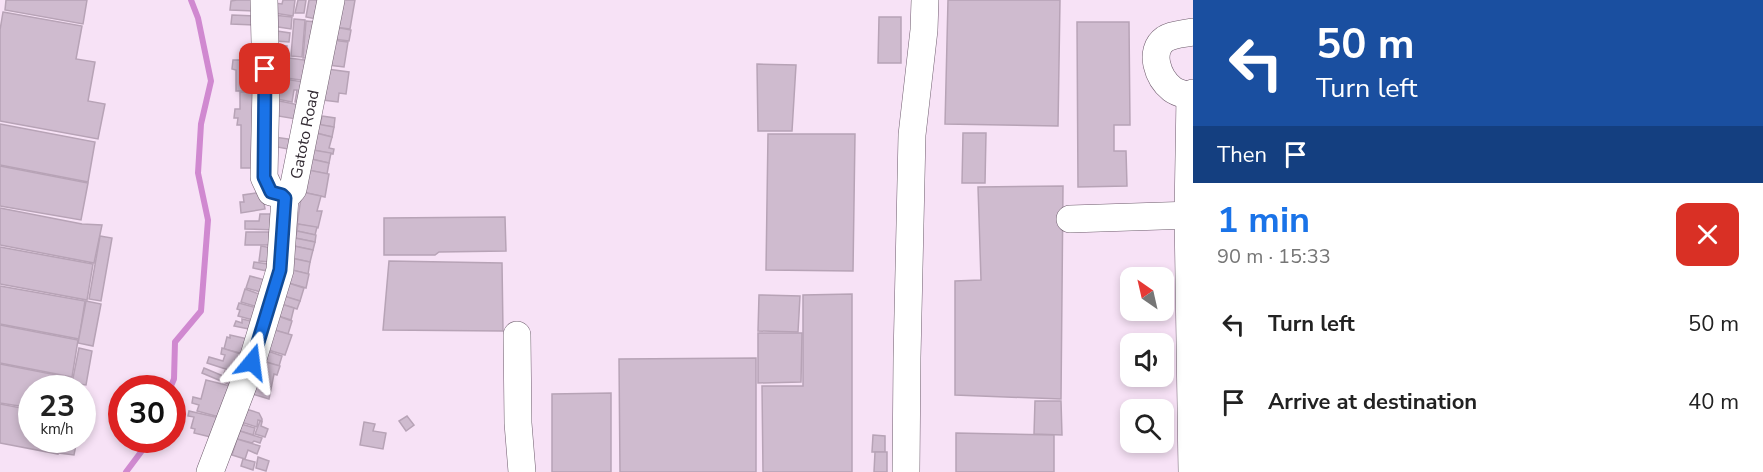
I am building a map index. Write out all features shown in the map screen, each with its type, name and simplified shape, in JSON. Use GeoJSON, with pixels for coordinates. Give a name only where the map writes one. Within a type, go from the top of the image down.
{"type":"FeatureCollection","features":[{"type":"Feature","properties":{"kind":"street"},"geometry":{"type":"LineString","coordinates":[[264,0],[266,87],[264,177],[271,192],[285,198]]}},
{"type":"Feature","properties":{"kind":"street","name":"Gatoto Road"},"geometry":{"type":"LineString","coordinates":[[210,472],[252,362],[280,270],[285,198],[293,189],[331,0]]}},
{"type":"Feature","properties":{"kind":"street"},"geometry":{"type":"LineString","coordinates":[[906,472],[912,135],[924,30],[925,0]]}},
{"type":"Feature","properties":{"kind":"street"},"geometry":{"type":"LineString","coordinates":[[1192,472],[1191,95],[1173,90],[1166,84],[1156,62],[1156,50],[1166,38],[1193,32]]}},
{"type":"Feature","properties":{"kind":"street"},"geometry":{"type":"LineString","coordinates":[[1070,219],[1191,214]]}},
{"type":"Feature","properties":{"kind":"street"},"geometry":{"type":"LineString","coordinates":[[517,335],[518,423],[522,472]]}},
{"type":"Feature","properties":{"kind":"building"},"geometry":{"type":"Polygon","coordinates":[[[6,0],[87,0],[83,24],[5,10],[6,0]]]}},
{"type":"Feature","properties":{"kind":"building"},"geometry":{"type":"Polygon","coordinates":[[[255,0],[254,11],[230,10],[231,1],[255,0]]]}},
{"type":"Feature","properties":{"kind":"building"},"geometry":{"type":"Polygon","coordinates":[[[283,0],[295,0],[293,16],[274,13],[275,3],[282,4],[283,0]]]}},
{"type":"Feature","properties":{"kind":"building"},"geometry":{"type":"Polygon","coordinates":[[[298,0],[306,0],[304,13],[295,13],[298,0]]]}},
{"type":"Feature","properties":{"kind":"building"},"geometry":{"type":"Polygon","coordinates":[[[309,0],[320,0],[317,19],[306,17],[309,0]]]}},
{"type":"Feature","properties":{"kind":"building"},"geometry":{"type":"Polygon","coordinates":[[[338,0],[355,0],[350,29],[334,27],[338,0]]]}},
{"type":"Feature","properties":{"kind":"building"},"geometry":{"type":"Polygon","coordinates":[[[948,0],[1060,0],[1058,126],[945,124],[948,0]]]}},
{"type":"Feature","properties":{"kind":"building"},"geometry":{"type":"Polygon","coordinates":[[[3,12],[82,26],[76,59],[95,62],[88,101],[105,104],[98,139],[0,121],[0,30],[3,12]]]}},
{"type":"Feature","properties":{"kind":"building"},"geometry":{"type":"Polygon","coordinates":[[[232,15],[255,16],[254,25],[231,24],[232,15]]]}},
{"type":"Feature","properties":{"kind":"building"},"geometry":{"type":"Polygon","coordinates":[[[273,15],[292,17],[291,29],[272,26],[273,15]]]}},
{"type":"Feature","properties":{"kind":"building"},"geometry":{"type":"Polygon","coordinates":[[[879,17],[901,17],[901,63],[878,63],[879,17]]]}},
{"type":"Feature","properties":{"kind":"building"},"geometry":{"type":"Polygon","coordinates":[[[294,19],[305,20],[302,57],[291,56],[294,19]]]}},
{"type":"Feature","properties":{"kind":"building"},"geometry":{"type":"Polygon","coordinates":[[[306,21],[317,22],[314,58],[303,58],[306,21]]]}},
{"type":"Feature","properties":{"kind":"building"},"geometry":{"type":"Polygon","coordinates":[[[1077,22],[1129,22],[1130,125],[1114,125],[1114,151],[1126,151],[1127,186],[1078,187],[1077,22]]]}},
{"type":"Feature","properties":{"kind":"building"},"geometry":{"type":"Polygon","coordinates":[[[335,27],[351,30],[349,41],[333,39],[335,27]]]}},
{"type":"Feature","properties":{"kind":"building"},"geometry":{"type":"Polygon","coordinates":[[[277,31],[290,33],[289,42],[276,41],[277,31]]]}},
{"type":"Feature","properties":{"kind":"building"},"geometry":{"type":"Polygon","coordinates":[[[332,40],[348,42],[344,67],[328,65],[332,40]]]}},
{"type":"Feature","properties":{"kind":"building"},"geometry":{"type":"Polygon","coordinates":[[[277,45],[287,46],[285,75],[275,75],[277,45]]]}},
{"type":"Feature","properties":{"kind":"building"},"geometry":{"type":"Polygon","coordinates":[[[289,58],[312,61],[308,81],[286,78],[289,58]]]}},
{"type":"Feature","properties":{"kind":"building"},"geometry":{"type":"Polygon","coordinates":[[[233,60],[260,60],[260,91],[236,91],[236,70],[232,69],[233,60]]]}},
{"type":"Feature","properties":{"kind":"building"},"geometry":{"type":"Polygon","coordinates":[[[757,64],[796,65],[792,131],[758,131],[757,64]]]}},
{"type":"Feature","properties":{"kind":"building"},"geometry":{"type":"Polygon","coordinates":[[[327,69],[349,72],[346,94],[339,93],[338,102],[323,100],[327,69]]]}},
{"type":"Feature","properties":{"kind":"building"},"geometry":{"type":"Polygon","coordinates":[[[273,77],[309,83],[305,104],[295,102],[297,90],[294,90],[292,102],[272,98],[273,77]]]}},
{"type":"Feature","properties":{"kind":"building"},"geometry":{"type":"Polygon","coordinates":[[[240,92],[260,92],[258,168],[241,168],[241,125],[237,125],[238,118],[234,118],[235,109],[240,109],[240,92]]]}},
{"type":"Feature","properties":{"kind":"building"},"geometry":{"type":"Polygon","coordinates":[[[275,100],[299,105],[296,119],[272,115],[275,100]]]}},
{"type":"Feature","properties":{"kind":"building"},"geometry":{"type":"Polygon","coordinates":[[[322,116],[335,118],[334,127],[320,125],[322,116]]]}},
{"type":"Feature","properties":{"kind":"building"},"geometry":{"type":"Polygon","coordinates":[[[0,124],[95,142],[88,182],[0,165],[0,124]]]}},
{"type":"Feature","properties":{"kind":"building"},"geometry":{"type":"Polygon","coordinates":[[[317,124],[334,127],[332,137],[316,133],[317,124]]]}},
{"type":"Feature","properties":{"kind":"building"},"geometry":{"type":"Polygon","coordinates":[[[316,133],[332,137],[329,148],[334,149],[333,154],[313,150],[316,133]]]}},
{"type":"Feature","properties":{"kind":"building"},"geometry":{"type":"Polygon","coordinates":[[[963,133],[986,133],[985,183],[962,183],[963,133]]]}},
{"type":"Feature","properties":{"kind":"building"},"geometry":{"type":"Polygon","coordinates":[[[768,134],[855,134],[853,271],[766,270],[768,134]]]}},
{"type":"Feature","properties":{"kind":"building"},"geometry":{"type":"Polygon","coordinates":[[[274,137],[296,140],[293,150],[272,146],[274,137]]]}},
{"type":"Feature","properties":{"kind":"building"},"geometry":{"type":"Polygon","coordinates":[[[313,150],[331,153],[329,163],[311,159],[313,150]]]}},
{"type":"Feature","properties":{"kind":"building"},"geometry":{"type":"Polygon","coordinates":[[[311,159],[329,163],[327,174],[308,170],[311,159]]]}},
{"type":"Feature","properties":{"kind":"building"},"geometry":{"type":"Polygon","coordinates":[[[0,166],[88,183],[81,220],[0,206],[0,166]]]}},
{"type":"Feature","properties":{"kind":"building"},"geometry":{"type":"Polygon","coordinates":[[[308,170],[329,174],[325,197],[302,192],[308,170]]]}},
{"type":"Feature","properties":{"kind":"building"},"geometry":{"type":"Polygon","coordinates":[[[1063,186],[1061,399],[955,395],[955,281],[981,280],[978,187],[1063,186]]]}},
{"type":"Feature","properties":{"kind":"building"},"geometry":{"type":"Polygon","coordinates":[[[262,192],[265,209],[241,213],[240,202],[244,202],[243,195],[262,192]]]}},
{"type":"Feature","properties":{"kind":"building"},"geometry":{"type":"Polygon","coordinates":[[[302,192],[321,196],[317,211],[322,211],[318,228],[297,224],[302,192]]]}},
{"type":"Feature","properties":{"kind":"building"},"geometry":{"type":"Polygon","coordinates":[[[0,208],[82,224],[102,225],[94,263],[0,245],[0,208]]]}},
{"type":"Feature","properties":{"kind":"building"},"geometry":{"type":"Polygon","coordinates":[[[260,214],[276,214],[276,230],[245,229],[245,221],[259,221],[260,214]]]}},
{"type":"Feature","properties":{"kind":"building"},"geometry":{"type":"Polygon","coordinates":[[[505,217],[506,251],[384,255],[384,218],[505,217]]]}},
{"type":"Feature","properties":{"kind":"building"},"geometry":{"type":"Polygon","coordinates":[[[298,224],[317,227],[315,235],[297,231],[298,224]]]}},
{"type":"Feature","properties":{"kind":"building"},"geometry":{"type":"Polygon","coordinates":[[[297,231],[316,235],[315,242],[295,238],[297,231]]]}},
{"type":"Feature","properties":{"kind":"building"},"geometry":{"type":"Polygon","coordinates":[[[246,232],[275,232],[274,245],[245,245],[246,232]]]}},
{"type":"Feature","properties":{"kind":"building"},"geometry":{"type":"Polygon","coordinates":[[[100,236],[112,238],[101,301],[89,299],[100,236]]]}},
{"type":"Feature","properties":{"kind":"building"},"geometry":{"type":"Polygon","coordinates":[[[295,238],[315,242],[313,250],[294,246],[295,238]]]}},
{"type":"Feature","properties":{"kind":"building"},"geometry":{"type":"Polygon","coordinates":[[[261,246],[272,248],[270,262],[259,261],[261,246]]]}},
{"type":"Feature","properties":{"kind":"building"},"geometry":{"type":"Polygon","coordinates":[[[294,246],[313,250],[310,262],[291,258],[294,246]]]}},
{"type":"Feature","properties":{"kind":"building"},"geometry":{"type":"Polygon","coordinates":[[[0,247],[93,264],[87,300],[0,284],[0,247]]]}},
{"type":"Feature","properties":{"kind":"building"},"geometry":{"type":"Polygon","coordinates":[[[291,258],[310,262],[308,274],[288,269],[291,258]]]}},
{"type":"Feature","properties":{"kind":"building"},"geometry":{"type":"Polygon","coordinates":[[[389,261],[502,263],[503,331],[383,330],[389,261]]]}},
{"type":"Feature","properties":{"kind":"building"},"geometry":{"type":"Polygon","coordinates":[[[254,262],[268,264],[267,271],[253,268],[254,262]]]}},
{"type":"Feature","properties":{"kind":"building"},"geometry":{"type":"Polygon","coordinates":[[[288,269],[309,274],[306,288],[285,282],[288,269]]]}},
{"type":"Feature","properties":{"kind":"building"},"geometry":{"type":"Polygon","coordinates":[[[250,276],[265,280],[261,292],[246,288],[250,276]]]}},
{"type":"Feature","properties":{"kind":"building"},"geometry":{"type":"Polygon","coordinates":[[[282,281],[304,288],[300,301],[278,295],[282,281]]]}},
{"type":"Feature","properties":{"kind":"building"},"geometry":{"type":"Polygon","coordinates":[[[0,286],[85,301],[79,339],[0,324],[0,286]]]}},
{"type":"Feature","properties":{"kind":"building"},"geometry":{"type":"Polygon","coordinates":[[[245,289],[262,295],[258,307],[241,302],[245,289]]]}},
{"type":"Feature","properties":{"kind":"building"},"geometry":{"type":"Polygon","coordinates":[[[852,294],[852,472],[763,472],[762,386],[803,386],[803,295],[852,294]]]}},
{"type":"Feature","properties":{"kind":"building"},"geometry":{"type":"Polygon","coordinates":[[[281,295],[300,301],[297,309],[278,303],[281,295]]]}},
{"type":"Feature","properties":{"kind":"building"},"geometry":{"type":"Polygon","coordinates":[[[759,295],[800,296],[798,332],[758,331],[759,295]]]}},
{"type":"Feature","properties":{"kind":"building"},"geometry":{"type":"Polygon","coordinates":[[[86,301],[101,304],[93,346],[78,343],[86,301]]]}},
{"type":"Feature","properties":{"kind":"building"},"geometry":{"type":"Polygon","coordinates":[[[239,303],[257,308],[253,320],[238,316],[239,303]]]}},
{"type":"Feature","properties":{"kind":"building"},"geometry":{"type":"Polygon","coordinates":[[[278,303],[294,308],[291,320],[275,315],[278,303]]]}},
{"type":"Feature","properties":{"kind":"building"},"geometry":{"type":"Polygon","coordinates":[[[275,315],[292,321],[288,334],[271,329],[275,315]]]}},
{"type":"Feature","properties":{"kind":"building"},"geometry":{"type":"Polygon","coordinates":[[[242,319],[255,322],[254,330],[234,326],[236,321],[242,323],[242,319]]]}},
{"type":"Feature","properties":{"kind":"building"},"geometry":{"type":"Polygon","coordinates":[[[0,325],[78,340],[72,375],[0,363],[0,325]]]}},
{"type":"Feature","properties":{"kind":"building"},"geometry":{"type":"Polygon","coordinates":[[[271,329],[292,335],[285,355],[265,349],[271,329]]]}},
{"type":"Feature","properties":{"kind":"building"},"geometry":{"type":"Polygon","coordinates":[[[758,333],[802,333],[801,382],[758,383],[758,333]]]}},
{"type":"Feature","properties":{"kind":"building"},"geometry":{"type":"Polygon","coordinates":[[[230,335],[248,339],[244,354],[224,349],[227,337],[230,338],[230,335]]]}},
{"type":"Feature","properties":{"kind":"building"},"geometry":{"type":"Polygon","coordinates":[[[79,348],[92,351],[88,375],[74,375],[79,348]]]}},
{"type":"Feature","properties":{"kind":"building"},"geometry":{"type":"Polygon","coordinates":[[[222,348],[244,355],[238,373],[207,363],[209,357],[223,361],[225,355],[221,354],[222,348]]]}},
{"type":"Feature","properties":{"kind":"building"},"geometry":{"type":"Polygon","coordinates":[[[265,350],[282,356],[279,366],[262,361],[265,350]]]}},
{"type":"Feature","properties":{"kind":"building"},"geometry":{"type":"Polygon","coordinates":[[[756,358],[756,472],[620,472],[619,359],[756,358]]]}},
{"type":"Feature","properties":{"kind":"building"},"geometry":{"type":"Polygon","coordinates":[[[259,360],[280,366],[277,375],[274,374],[269,399],[249,393],[259,360]]]}},
{"type":"Feature","properties":{"kind":"building"},"geometry":{"type":"Polygon","coordinates":[[[0,364],[57,375],[18,375],[18,406],[0,403],[0,364]]]}},
{"type":"Feature","properties":{"kind":"building"},"geometry":{"type":"Polygon","coordinates":[[[204,368],[223,376],[225,371],[237,376],[233,386],[202,373],[204,368]]]}},
{"type":"Feature","properties":{"kind":"building"},"geometry":{"type":"Polygon","coordinates":[[[206,380],[234,387],[223,418],[197,411],[199,405],[192,403],[193,397],[201,399],[206,380]]]}},
{"type":"Feature","properties":{"kind":"building"},"geometry":{"type":"Polygon","coordinates":[[[611,393],[611,472],[552,472],[552,394],[611,393]]]}},
{"type":"Feature","properties":{"kind":"building"},"geometry":{"type":"Polygon","coordinates":[[[1035,401],[1061,401],[1062,435],[1034,434],[1035,401]]]}},
{"type":"Feature","properties":{"kind":"building"},"geometry":{"type":"Polygon","coordinates":[[[0,404],[18,407],[18,446],[0,443],[0,404]]]}},
{"type":"Feature","properties":{"kind":"building"},"geometry":{"type":"Polygon","coordinates":[[[246,409],[259,413],[262,421],[258,420],[257,427],[241,422],[246,409]]]}},
{"type":"Feature","properties":{"kind":"building"},"geometry":{"type":"Polygon","coordinates":[[[189,411],[220,418],[215,438],[194,433],[195,429],[191,428],[194,417],[188,416],[189,411]]]}},
{"type":"Feature","properties":{"kind":"building"},"geometry":{"type":"Polygon","coordinates":[[[407,416],[414,425],[406,431],[399,421],[407,416]]]}},
{"type":"Feature","properties":{"kind":"building"},"geometry":{"type":"Polygon","coordinates":[[[260,421],[261,426],[268,429],[265,437],[255,434],[260,421]]]}},
{"type":"Feature","properties":{"kind":"building"},"geometry":{"type":"Polygon","coordinates":[[[364,422],[375,424],[373,431],[386,433],[383,449],[360,445],[364,422]]]}},
{"type":"Feature","properties":{"kind":"building"},"geometry":{"type":"Polygon","coordinates":[[[241,424],[255,428],[253,435],[240,431],[241,424]]]}},
{"type":"Feature","properties":{"kind":"building"},"geometry":{"type":"Polygon","coordinates":[[[240,431],[262,438],[260,443],[237,439],[240,431]]]}},
{"type":"Feature","properties":{"kind":"building"},"geometry":{"type":"Polygon","coordinates":[[[956,433],[1054,435],[1054,472],[956,472],[956,433]]]}},
{"type":"Feature","properties":{"kind":"building"},"geometry":{"type":"Polygon","coordinates":[[[873,435],[885,436],[885,452],[872,452],[873,435]]]}},
{"type":"Feature","properties":{"kind":"building"},"geometry":{"type":"Polygon","coordinates":[[[237,439],[260,446],[257,454],[248,450],[245,459],[232,455],[237,439]]]}},
{"type":"Feature","properties":{"kind":"building"},"geometry":{"type":"Polygon","coordinates":[[[875,452],[887,452],[887,472],[874,472],[875,452]]]}},
{"type":"Feature","properties":{"kind":"building"},"geometry":{"type":"Polygon","coordinates":[[[258,457],[269,461],[266,471],[256,468],[258,457]]]}},
{"type":"Feature","properties":{"kind":"building"},"geometry":{"type":"Polygon","coordinates":[[[243,459],[255,462],[253,470],[241,466],[243,459]]]}},
{"type":"Feature","properties":{"kind":"waterway"},"geometry":{"type":"LineString","coordinates":[[174,375],[175,342],[201,311],[208,220],[198,173],[201,124],[211,81],[198,18],[191,0]]}},
{"type":"Feature","properties":{"kind":"waterway"},"geometry":{"type":"LineString","coordinates":[[126,472],[140,453]]}},
{"type":"Feature","properties":{"kind":"route"},"geometry":{"type":"LineString","coordinates":[[252,362],[280,270],[285,198],[271,192],[264,177],[265,69]]}}]}
